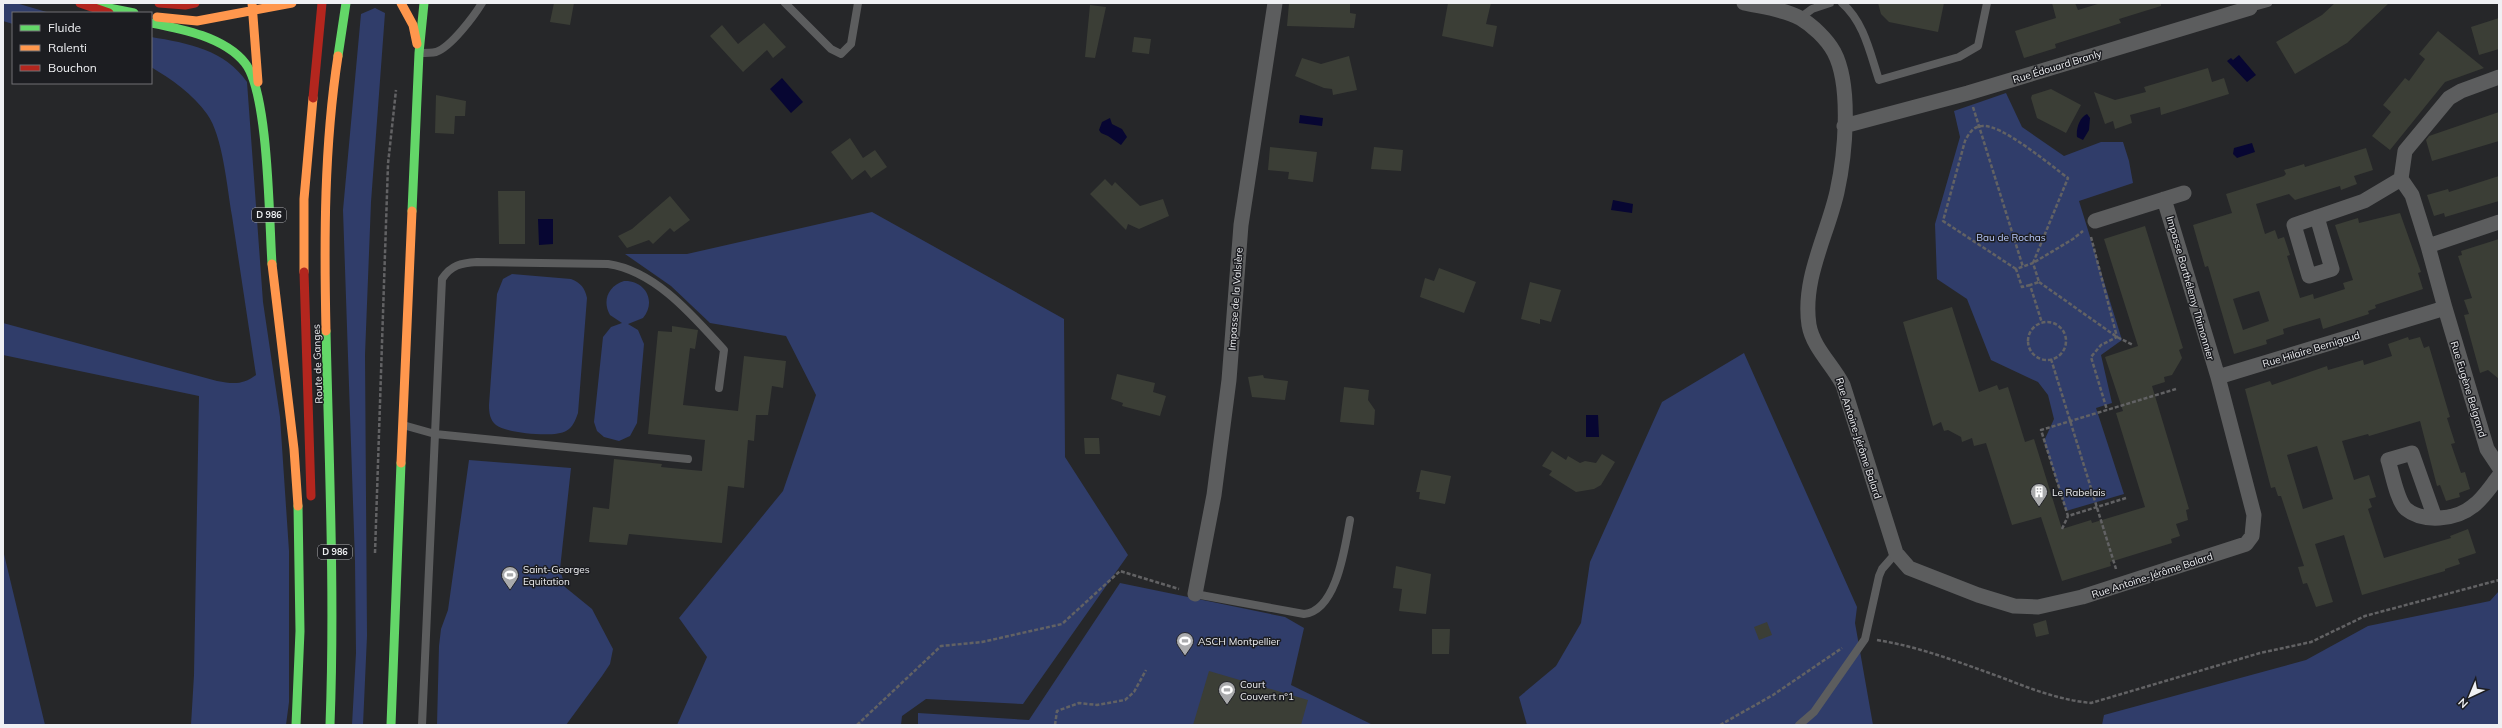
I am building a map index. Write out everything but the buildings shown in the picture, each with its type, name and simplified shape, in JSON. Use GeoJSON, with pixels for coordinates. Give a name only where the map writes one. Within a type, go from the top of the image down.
{"type":"FeatureCollection","features":[{"type":"Feature","properties":{"kind":"main road"},"geometry":{"type":"LineString","coordinates":[[80,3],[106,12]]}},
{"type":"Feature","properties":{"kind":"main road"},"geometry":{"type":"LineString","coordinates":[[84,3],[129,12]]}},
{"type":"Feature","properties":{"kind":"main road"},"geometry":{"type":"LineString","coordinates":[[159,3],[184,5],[195,3]]}},
{"type":"Feature","properties":{"kind":"main road"},"geometry":{"type":"LineString","coordinates":[[152,16],[197,21],[252,7],[276,7],[292,3]]}},
{"type":"Feature","properties":{"kind":"main road","name":"Route de Ganges"},"geometry":{"type":"LineString","coordinates":[[312,509],[304,295],[304,198],[322,3]]}},
{"type":"Feature","properties":{"kind":"main road","name":"Route de Ganges"},"geometry":{"type":"LineString","coordinates":[[330,725],[334,650],[335,541],[325,212],[329,128],[346,3]]}},
{"type":"Feature","properties":{"kind":"main road"},"geometry":{"type":"LineString","coordinates":[[401,3],[413,25],[419,53]]}},
{"type":"Feature","properties":{"kind":"main road"},"geometry":{"type":"LineString","coordinates":[[390,725],[419,53],[424,3]]}},
{"type":"Feature","properties":{"kind":"main road","name":"D 986"},"geometry":{"type":"LineString","coordinates":[[252,7],[273,274],[296,473],[301,624],[296,725]]}},
{"type":"Feature","properties":{"kind":"main road","name":"D 986"},"geometry":{"type":"LineString","coordinates":[[152,23],[204,38],[228,50],[245,63],[252,76],[260,104]]}},
{"type":"Feature","properties":{"kind":"street","name":"Impasse de la Valsière"},"geometry":{"type":"LineString","coordinates":[[1194,594],[1215,487],[1229,380],[1241,225],[1275,3]]}},
{"type":"Feature","properties":{"kind":"street","name":"Rue Antoine-Jérôme Balard"},"geometry":{"type":"LineString","coordinates":[[1744,3],[1800,18],[1818,34],[1834,52],[1843,86],[1844,126],[1837,193],[1810,281],[1809,325],[1816,344],[1836,371],[1843,385],[1896,553],[1909,568],[1978,596],[2014,606],[2038,607],[2059,603],[2120,585],[2246,544],[2252,536],[2254,515],[2218,377]]}},
{"type":"Feature","properties":{"kind":"street","name":"Rue Édouard Branly"},"geometry":{"type":"LineString","coordinates":[[1844,126],[1968,93],[2250,8]]}},
{"type":"Feature","properties":{"kind":"street"},"geometry":{"type":"LineString","coordinates":[[2445,308],[2412,195],[2401,179],[2405,151],[2449,98],[2461,91],[2499,77]]}},
{"type":"Feature","properties":{"kind":"street"},"geometry":{"type":"LineString","coordinates":[[2317,217],[2364,201],[2401,179]]}},
{"type":"Feature","properties":{"kind":"street"},"geometry":{"type":"LineString","coordinates":[[2095,221],[2184,193]]}},
{"type":"Feature","properties":{"kind":"street","name":"Impasse Barthélemy Thimonnier"},"geometry":{"type":"LineString","coordinates":[[2164,199],[2218,377]]}},
{"type":"Feature","properties":{"kind":"street"},"geometry":{"type":"LineString","coordinates":[[2428,246],[2499,222]]}},
{"type":"Feature","properties":{"kind":"street","name":"Rue Hilaire Bernigaud"},"geometry":{"type":"LineString","coordinates":[[2218,377],[2445,308]]}},
{"type":"Feature","properties":{"kind":"street","name":"Rue Eugène Belgrand"},"geometry":{"type":"LineString","coordinates":[[2445,308],[2487,449],[2499,467]]}},
{"type":"Feature","properties":{"kind":"street"},"geometry":{"type":"LineString","coordinates":[[2435,518],[2464,512],[2473,506],[2499,476]]}},
{"type":"Feature","properties":{"kind":"lane"},"geometry":{"type":"LineString","coordinates":[[419,53],[436,52],[442,48],[465,25],[482,3]]}},
{"type":"Feature","properties":{"kind":"lane"},"geometry":{"type":"LineString","coordinates":[[785,3],[831,49],[841,54],[851,44],[858,3]]}},
{"type":"Feature","properties":{"kind":"lane"},"geometry":{"type":"LineString","coordinates":[[1800,18],[1812,9],[1830,3]]}},
{"type":"Feature","properties":{"kind":"lane"},"geometry":{"type":"LineString","coordinates":[[1842,3],[1854,15],[1864,33],[1879,80],[1959,57],[1978,46],[1987,3]]}},
{"type":"Feature","properties":{"kind":"lane","name":"Rue Édouard Branly"},"geometry":{"type":"LineString","coordinates":[[2250,8],[2268,3]]}},
{"type":"Feature","properties":{"kind":"lane"},"geometry":{"type":"LineString","coordinates":[[422,725],[442,279],[448,269],[461,263],[608,264],[623,266],[635,272],[690,313],[724,350],[719,388]]}},
{"type":"Feature","properties":{"kind":"lane"},"geometry":{"type":"LineString","coordinates":[[402,424],[435,434],[688,459]]}},
{"type":"Feature","properties":{"kind":"lane"},"geometry":{"type":"LineString","coordinates":[[1194,594],[1304,614],[1311,613],[1321,605],[1334,585],[1340,569],[1350,520]]}},
{"type":"Feature","properties":{"kind":"lane"},"geometry":{"type":"LineString","coordinates":[[1799,725],[1814,712],[1865,639],[1879,576],[1882,569],[1896,553]]}},
{"type":"Feature","properties":{"kind":"path"},"geometry":{"type":"LineString","coordinates":[[1968,93],[1980,126],[2024,267]]}},
{"type":"Feature","properties":{"kind":"path"},"geometry":{"type":"LineString","coordinates":[[2038,282],[2022,287],[2016,269],[1943,221],[1964,142],[1969,133],[1980,126],[1988,126],[2008,135],[2068,178],[2033,263],[2038,282],[2117,337],[2133,345]]}},
{"type":"Feature","properties":{"kind":"path"},"geometry":{"type":"LineString","coordinates":[[2016,269],[2033,263],[2073,239],[2095,221]]}},
{"type":"Feature","properties":{"kind":"path"},"geometry":{"type":"LineString","coordinates":[[2095,221],[2091,238],[2117,337]]}},
{"type":"Feature","properties":{"kind":"path"},"geometry":{"type":"LineString","coordinates":[[2030,285],[2042,323]]}},
{"type":"Feature","properties":{"kind":"path"},"geometry":{"type":"LineString","coordinates":[[2042,323],[2057,325],[2065,337],[2063,351],[2051,359],[2037,357],[2028,345],[2031,331],[2042,323]]}},
{"type":"Feature","properties":{"kind":"path"},"geometry":{"type":"LineString","coordinates":[[2107,410],[2091,357],[2101,346],[2117,337]]}},
{"type":"Feature","properties":{"kind":"path"},"geometry":{"type":"LineString","coordinates":[[2051,359],[2120,585]]}},
{"type":"Feature","properties":{"kind":"path"},"geometry":{"type":"LineString","coordinates":[[2062,529],[2068,516],[2041,430],[2176,389]]}},
{"type":"Feature","properties":{"kind":"path"},"geometry":{"type":"LineString","coordinates":[[2068,516],[2126,498]]}},
{"type":"Feature","properties":{"kind":"path"},"geometry":{"type":"LineString","coordinates":[[857,725],[942,646],[982,642],[1062,624],[1120,571],[1194,594]]}},
{"type":"Feature","properties":{"kind":"path"},"geometry":{"type":"LineString","coordinates":[[1720,725],[1773,695],[1841,648],[1865,639],[1906,645],[2041,692],[2074,702],[2091,703],[2260,653],[2311,642],[2365,616],[2499,580]]}},
{"type":"Feature","properties":{"kind":"path"},"geometry":{"type":"LineString","coordinates":[[1055,725],[1057,711],[1079,703],[1097,705],[1125,700],[1134,692],[1146,670]]}},
{"type":"Feature","properties":{"kind":"green space"},"geometry":{"type":"Polygon","coordinates":[[[3,3],[16,3],[47,12],[12,12],[12,24],[3,21],[3,3]]]}},
{"type":"Feature","properties":{"kind":"green space"},"geometry":{"type":"Polygon","coordinates":[[[375,8],[385,13],[371,202],[365,355],[367,636],[363,725],[352,725],[356,653],[355,561],[343,210],[361,14],[375,8]]]}},
{"type":"Feature","properties":{"kind":"green space"},"geometry":{"type":"Polygon","coordinates":[[[152,37],[192,45],[217,55],[238,71],[247,82],[263,302],[280,417],[289,551],[289,702],[286,725],[191,725],[194,675],[199,396],[3,355],[3,323],[217,381],[238,383],[247,381],[256,375],[221,149],[217,135],[207,114],[195,100],[174,82],[152,68],[152,37]]]}},
{"type":"Feature","properties":{"kind":"green space","name":"Bau de Rochas"},"geometry":{"type":"Polygon","coordinates":[[[2006,93],[2022,127],[2064,156],[2101,142],[2123,142],[2129,161],[2133,183],[2079,201],[2122,340],[2101,355],[2112,403],[2096,408],[2124,494],[2066,511],[2044,441],[2054,419],[2048,395],[2038,382],[1991,360],[1967,299],[1937,279],[1935,224],[1960,137],[1954,111],[2006,93]]]}},
{"type":"Feature","properties":{"kind":"green space"},"geometry":{"type":"Polygon","coordinates":[[[872,212],[1064,319],[1065,457],[1128,555],[1023,704],[926,699],[902,716],[901,725],[677,725],[707,657],[679,618],[783,491],[816,395],[786,336],[710,323],[671,286],[625,254],[687,254],[872,212]]]}},
{"type":"Feature","properties":{"kind":"green space"},"geometry":{"type":"Polygon","coordinates":[[[512,274],[571,279],[580,284],[586,294],[587,298],[578,413],[570,428],[560,433],[531,434],[501,428],[492,421],[490,416],[489,405],[497,294],[503,279],[512,274]]]}},
{"type":"Feature","properties":{"kind":"green space"},"geometry":{"type":"Polygon","coordinates":[[[624,281],[638,284],[643,288],[647,293],[649,305],[643,318],[628,324],[638,330],[644,344],[637,423],[630,436],[619,441],[604,437],[597,431],[594,422],[603,337],[611,327],[622,323],[610,315],[607,299],[610,290],[618,283],[624,281]]]}},
{"type":"Feature","properties":{"kind":"green space"},"geometry":{"type":"Polygon","coordinates":[[[1744,353],[1857,607],[1855,623],[1873,725],[1527,725],[1519,697],[1556,666],[1581,623],[1590,562],[1662,402],[1744,353]]]}},
{"type":"Feature","properties":{"kind":"green space","name":"Saint-Georges Equitation"},"geometry":{"type":"Polygon","coordinates":[[[469,460],[571,468],[560,569],[565,587],[592,609],[613,649],[610,664],[566,725],[437,725],[439,646],[441,629],[448,610],[469,460]]]}},
{"type":"Feature","properties":{"kind":"green space"},"geometry":{"type":"Polygon","coordinates":[[[3,550],[45,725],[3,725],[3,550]]]}},
{"type":"Feature","properties":{"kind":"green space","name":"ASCH Montpellier"},"geometry":{"type":"Polygon","coordinates":[[[1120,583],[1285,617],[1304,628],[1291,685],[1373,725],[918,725],[918,713],[1029,720],[1120,583]]]}},
{"type":"Feature","properties":{"kind":"green space"},"geometry":{"type":"Polygon","coordinates":[[[2499,591],[2499,725],[2102,725],[2104,715],[2306,660],[2368,626],[2490,601],[2499,591]]]}},
{"type":"Feature","properties":{"kind":"shaded area"},"geometry":{"type":"Polygon","coordinates":[[[2239,55],[2256,75],[2247,82],[2227,61],[2231,58],[2233,60],[2239,55]]]}},
{"type":"Feature","properties":{"kind":"shaded area"},"geometry":{"type":"Polygon","coordinates":[[[782,78],[803,102],[791,113],[770,89],[782,78]]]}},
{"type":"Feature","properties":{"kind":"shaded area"},"geometry":{"type":"Polygon","coordinates":[[[2087,114],[2090,118],[2089,130],[2083,140],[2077,137],[2077,131],[2080,121],[2087,114]]]}},
{"type":"Feature","properties":{"kind":"shaded area"},"geometry":{"type":"Polygon","coordinates":[[[1300,115],[1323,118],[1322,126],[1299,123],[1300,115]]]}},
{"type":"Feature","properties":{"kind":"shaded area"},"geometry":{"type":"Polygon","coordinates":[[[1110,118],[1112,124],[1122,129],[1127,137],[1121,145],[1101,133],[1099,130],[1102,122],[1110,118]]]}},
{"type":"Feature","properties":{"kind":"shaded area"},"geometry":{"type":"Polygon","coordinates":[[[2252,143],[2255,152],[2237,158],[2233,154],[2234,148],[2252,143]]]}},
{"type":"Feature","properties":{"kind":"shaded area"},"geometry":{"type":"Polygon","coordinates":[[[1613,200],[1633,204],[1632,213],[1611,210],[1613,200]]]}},
{"type":"Feature","properties":{"kind":"shaded area"},"geometry":{"type":"Polygon","coordinates":[[[538,219],[553,219],[553,244],[539,245],[538,219]]]}},
{"type":"Feature","properties":{"kind":"shaded area"},"geometry":{"type":"Polygon","coordinates":[[[1586,415],[1598,415],[1599,437],[1586,437],[1586,415]]]}},
{"type":"Feature","properties":{"kind":"traffic: fast"},"geometry":{"type":"LineString","coordinates":[[338,56],[346,3]]}},
{"type":"Feature","properties":{"kind":"traffic: fast"},"geometry":{"type":"LineString","coordinates":[[412,211],[419,53],[424,3]]}},
{"type":"Feature","properties":{"kind":"traffic: fast"},"geometry":{"type":"LineString","coordinates":[[89,4],[129,12]]}},
{"type":"Feature","properties":{"kind":"traffic: fast"},"geometry":{"type":"LineString","coordinates":[[152,23],[189,31],[214,40],[236,54],[245,63],[253,79],[259,101],[263,129],[272,264]]}},
{"type":"Feature","properties":{"kind":"traffic: fast"},"geometry":{"type":"LineString","coordinates":[[326,331],[332,577],[330,725]]}},
{"type":"Feature","properties":{"kind":"traffic: fast"},"geometry":{"type":"LineString","coordinates":[[391,725],[401,463]]}},
{"type":"Feature","properties":{"kind":"traffic: fast"},"geometry":{"type":"LineString","coordinates":[[296,725],[300,631],[298,506]]}},
{"type":"Feature","properties":{"kind":"traffic: slow"},"geometry":{"type":"LineString","coordinates":[[252,3],[258,82]]}},
{"type":"Feature","properties":{"kind":"traffic: slow"},"geometry":{"type":"LineString","coordinates":[[157,17],[197,21],[292,3]]}},
{"type":"Feature","properties":{"kind":"traffic: slow"},"geometry":{"type":"LineString","coordinates":[[401,3],[413,25],[417,44]]}},
{"type":"Feature","properties":{"kind":"traffic: slow"},"geometry":{"type":"LineString","coordinates":[[326,331],[326,193],[330,124],[338,56]]}},
{"type":"Feature","properties":{"kind":"traffic: slow"},"geometry":{"type":"LineString","coordinates":[[304,272],[304,199],[313,98]]}},
{"type":"Feature","properties":{"kind":"traffic: slow"},"geometry":{"type":"LineString","coordinates":[[401,463],[412,211]]}},
{"type":"Feature","properties":{"kind":"traffic: slow"},"geometry":{"type":"LineString","coordinates":[[272,264],[294,449],[298,506]]}},
{"type":"Feature","properties":{"kind":"traffic: jam"},"geometry":{"type":"LineString","coordinates":[[80,3],[106,12]]}},
{"type":"Feature","properties":{"kind":"traffic: jam"},"geometry":{"type":"LineString","coordinates":[[159,3],[185,5],[195,3]]}},
{"type":"Feature","properties":{"kind":"traffic: jam"},"geometry":{"type":"LineString","coordinates":[[313,98],[322,3]]}},
{"type":"Feature","properties":{"kind":"traffic: jam"},"geometry":{"type":"LineString","coordinates":[[304,272],[311,496]]}},
{"type":"Feature","properties":{"kind":"place","name":"Le Rabelais"},"geometry":{"type":"Point","coordinates":[2039,507]}},
{"type":"Feature","properties":{"kind":"place","name":"Saint-Georges Equitation"},"geometry":{"type":"Point","coordinates":[510,590]}},
{"type":"Feature","properties":{"kind":"place","name":"ASCH Montpellier"},"geometry":{"type":"Point","coordinates":[1185,656]}},
{"type":"Feature","properties":{"kind":"place","name":"Court Couvert n°1"},"geometry":{"type":"Point","coordinates":[1227,705]}}]}
